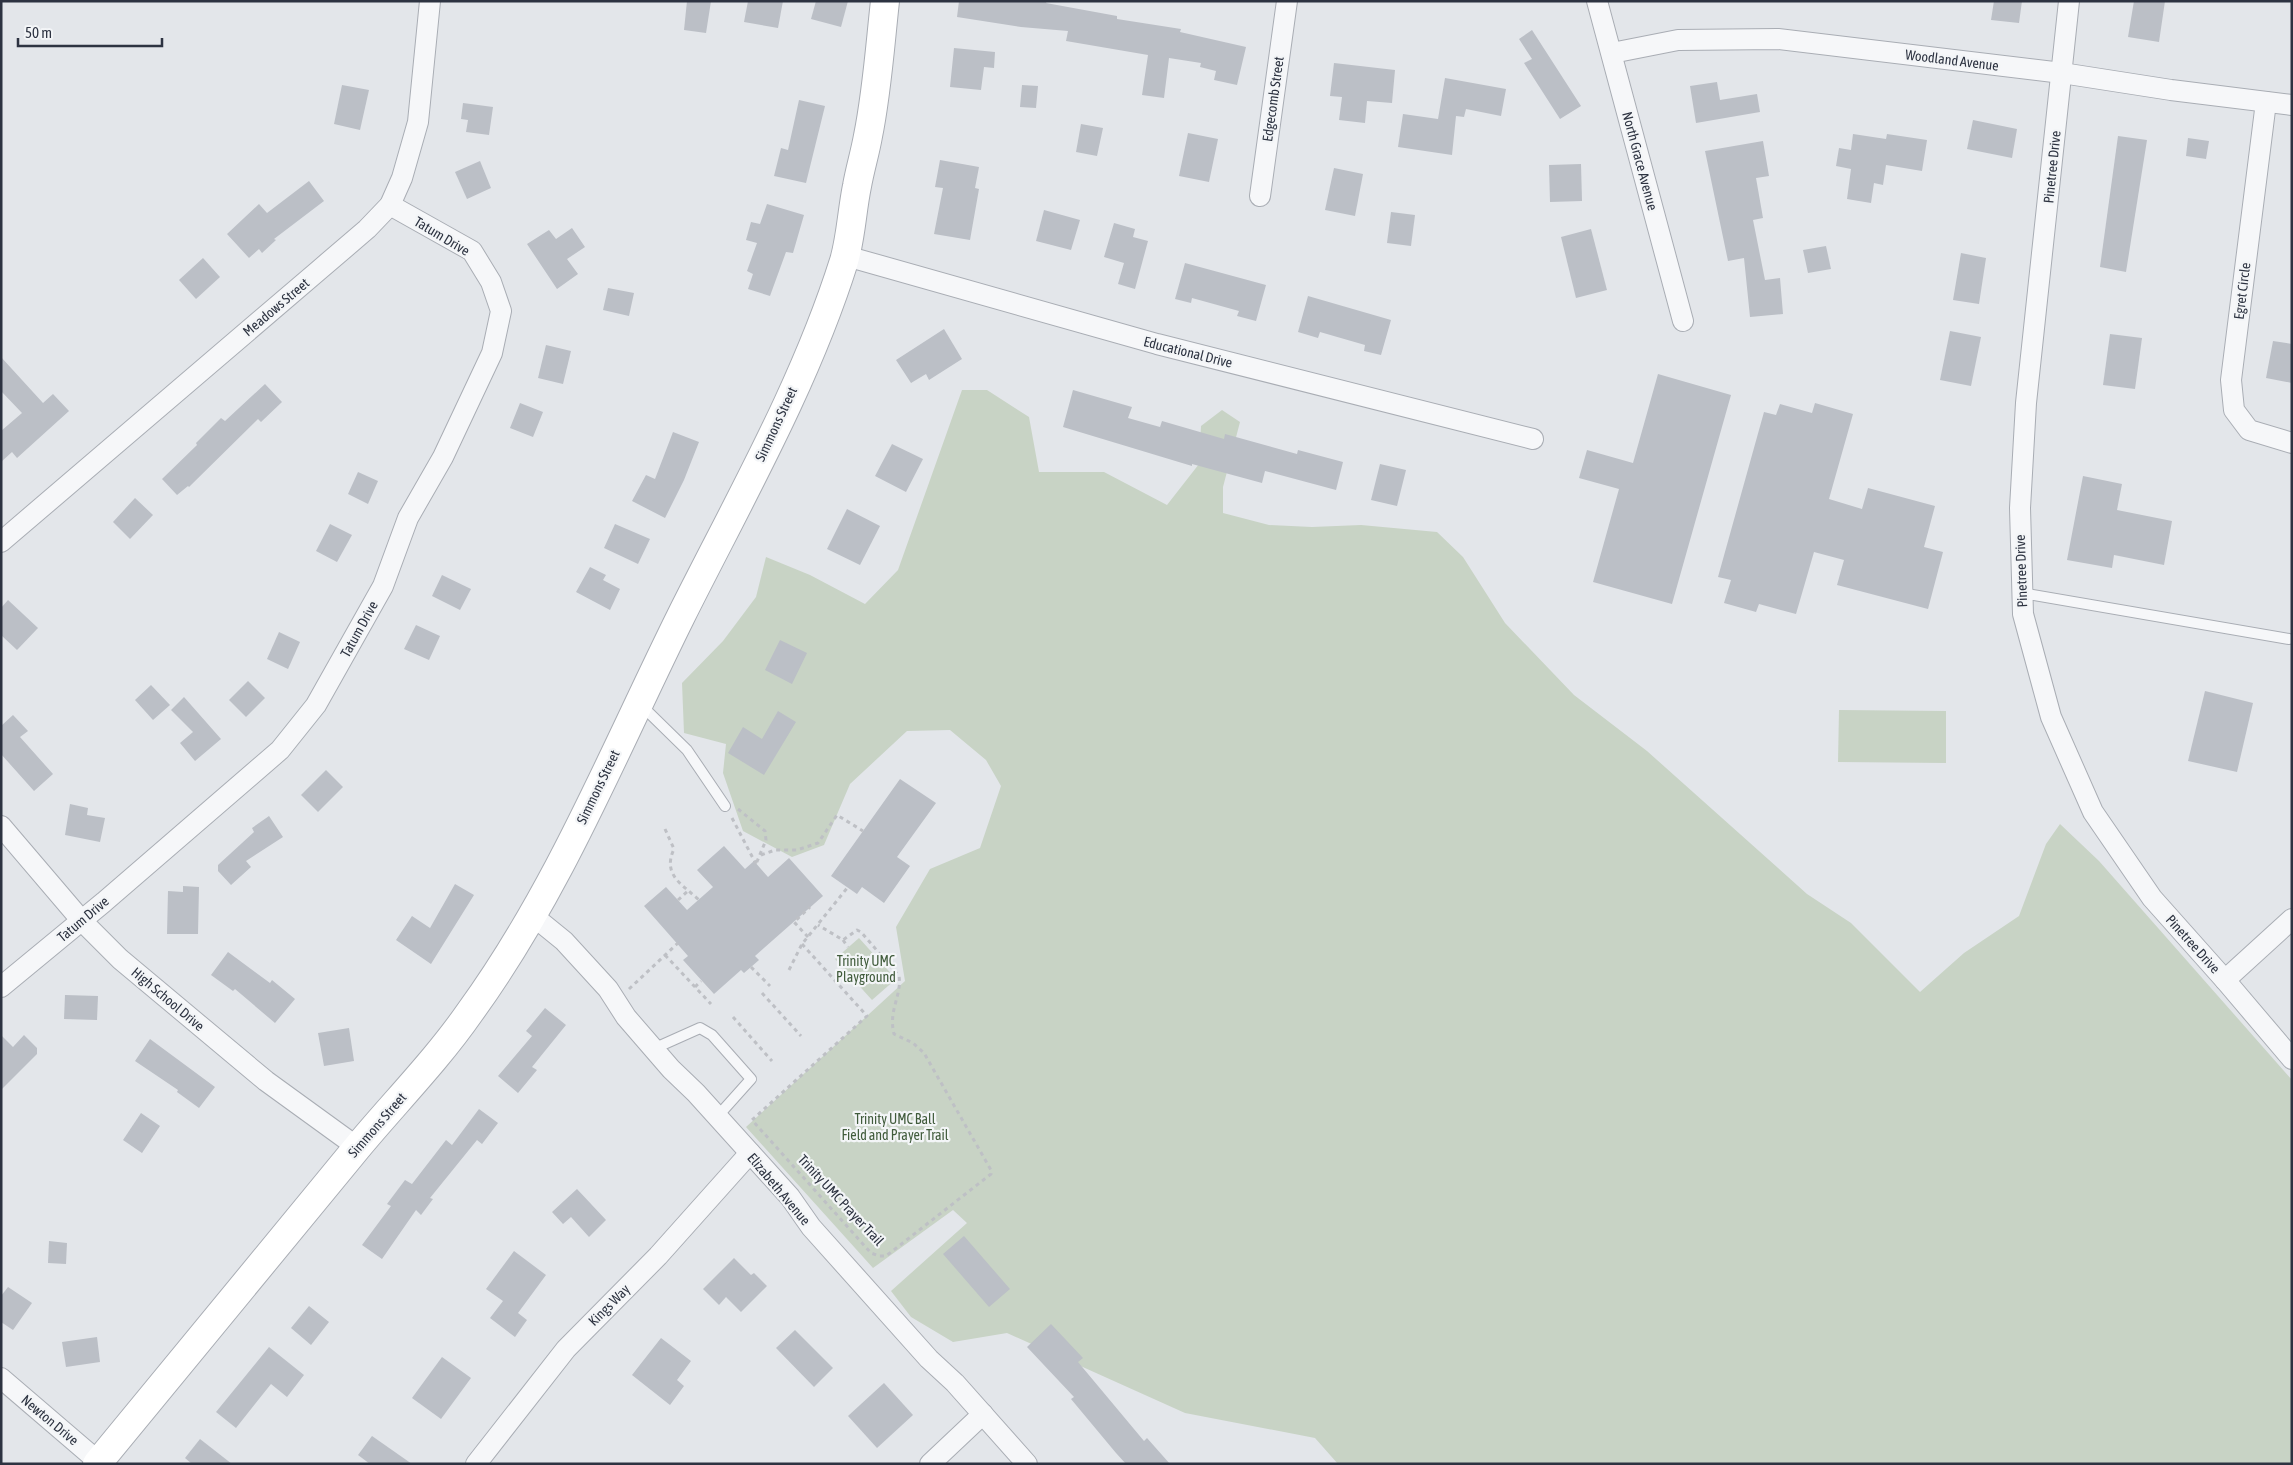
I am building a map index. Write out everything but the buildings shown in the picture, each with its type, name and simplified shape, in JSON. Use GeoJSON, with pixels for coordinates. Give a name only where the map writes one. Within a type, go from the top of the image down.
{"type":"FeatureCollection","features":[{"type":"Feature","properties":{"kind":"street","name":"Meadows Street"},"geometry":{"type":"LineString","coordinates":[[1,542],[367,229],[390,204],[402,178],[418,122],[430,1]]}},
{"type":"Feature","properties":{"kind":"street","name":"Simmons Street"},"geometry":{"type":"LineString","coordinates":[[98,1463],[358,1147],[435,1058],[471,1011],[532,915],[562,861],[769,441],[810,351],[846,256],[857,183],[869,133],[885,1]]}},
{"type":"Feature","properties":{"kind":"street","name":"Edgecomb Street"},"geometry":{"type":"LineString","coordinates":[[1260,196],[1287,1]]}},
{"type":"Feature","properties":{"kind":"street","name":"North Grace Avenue"},"geometry":{"type":"LineString","coordinates":[[1597,1],[1682,321]]}},
{"type":"Feature","properties":{"kind":"street","name":"Pinetree Drive"},"geometry":{"type":"LineString","coordinates":[[2069,1],[2026,403],[2020,508],[2023,614],[2051,717],[2093,812],[2152,898],[2292,1059]]}},
{"type":"Feature","properties":{"kind":"street","name":"Woodland Avenue"},"geometry":{"type":"LineString","coordinates":[[1612,53],[1678,40],[1778,39],[2062,73],[2292,105]]}},
{"type":"Feature","properties":{"kind":"street","name":"Egret Circle"},"geometry":{"type":"LineString","coordinates":[[2266,102],[2231,380],[2234,410],[2249,430],[2292,443]]}},
{"type":"Feature","properties":{"kind":"street","name":"Tatum Drive"},"geometry":{"type":"LineString","coordinates":[[1,987],[82,921],[280,750],[316,705],[383,586],[408,518],[443,457],[492,353],[501,311],[491,282],[472,252],[390,204]]}},
{"type":"Feature","properties":{"kind":"street","name":"Educational Drive"},"geometry":{"type":"LineString","coordinates":[[846,256],[1148,342],[1533,439]]}},
{"type":"Feature","properties":{"kind":"street","name":"High School Drive"},"geometry":{"type":"LineString","coordinates":[[1,826],[82,921],[120,959],[252,1069],[358,1147]]}},
{"type":"Feature","properties":{"kind":"street","name":"Elizabeth Avenue"},"geometry":{"type":"LineString","coordinates":[[532,915],[564,941],[608,990],[626,1017],[653,1049],[790,1197],[811,1227],[929,1359],[955,1383],[1027,1464]]}},
{"type":"Feature","properties":{"kind":"street"},"geometry":{"type":"LineString","coordinates":[[2225,980],[2292,919]]}},
{"type":"Feature","properties":{"kind":"street","name":"Kings Way"},"geometry":{"type":"LineString","coordinates":[[476,1464],[566,1348],[658,1256],[750,1153]]}},
{"type":"Feature","properties":{"kind":"street","name":"Newton Drive"},"geometry":{"type":"LineString","coordinates":[[1,1378],[98,1463]]}},
{"type":"Feature","properties":{"kind":"street"},"geometry":{"type":"LineString","coordinates":[[930,1464],[983,1414]]}},
{"type":"Feature","properties":{"kind":"lane"},"geometry":{"type":"LineString","coordinates":[[2022,593],[2289,639]]}},
{"type":"Feature","properties":{"kind":"lane"},"geometry":{"type":"LineString","coordinates":[[639,703],[687,750],[725,806]]}},
{"type":"Feature","properties":{"kind":"lane"},"geometry":{"type":"LineString","coordinates":[[653,1049],[700,1028],[712,1035],[751,1079],[717,1117]]}},
{"type":"Feature","properties":{"kind":"path"},"geometry":{"type":"LineString","coordinates":[[725,806],[740,810],[765,831],[766,840],[756,864],[725,806]]}},
{"type":"Feature","properties":{"kind":"path"},"geometry":{"type":"LineString","coordinates":[[761,855],[775,850],[797,850],[818,843],[837,815],[863,831]]}},
{"type":"Feature","properties":{"kind":"path"},"geometry":{"type":"LineString","coordinates":[[665,830],[674,849],[669,860],[672,874],[698,900]]}},
{"type":"Feature","properties":{"kind":"path"},"geometry":{"type":"LineString","coordinates":[[789,970],[802,944],[848,887]]}},
{"type":"Feature","properties":{"kind":"path"},"geometry":{"type":"LineString","coordinates":[[678,900],[689,890]]}},
{"type":"Feature","properties":{"kind":"path"},"geometry":{"type":"LineString","coordinates":[[808,936],[794,922],[810,907]]}},
{"type":"Feature","properties":{"kind":"path"},"geometry":{"type":"LineString","coordinates":[[818,925],[842,940],[848,947]]}},
{"type":"Feature","properties":{"kind":"path","name":"Trinity UMC Prayer Trail"},"geometry":{"type":"LineString","coordinates":[[802,944],[867,1016],[752,1120],[871,1253],[886,1256],[991,1174],[991,1170],[924,1053],[913,1043],[894,1034],[892,1013],[899,989],[899,976],[861,932],[857,930],[842,940]]}},
{"type":"Feature","properties":{"kind":"path"},"geometry":{"type":"LineString","coordinates":[[615,1001],[678,943]]}},
{"type":"Feature","properties":{"kind":"path"},"geometry":{"type":"LineString","coordinates":[[665,955],[711,1004]]}},
{"type":"Feature","properties":{"kind":"path"},"geometry":{"type":"LineString","coordinates":[[751,967],[770,986]]}},
{"type":"Feature","properties":{"kind":"path"},"geometry":{"type":"LineString","coordinates":[[695,987],[701,981]]}},
{"type":"Feature","properties":{"kind":"path"},"geometry":{"type":"LineString","coordinates":[[762,993],[801,1036]]}},
{"type":"Feature","properties":{"kind":"path"},"geometry":{"type":"LineString","coordinates":[[733,1017],[772,1061]]}},
{"type":"Feature","properties":{"kind":"green space","name":"Trinity UMC Ball Field and Prayer Trail"},"geometry":{"type":"Polygon","coordinates":[[[962,390],[987,390],[1029,417],[1039,472],[1104,472],[1167,505],[1199,464],[1201,426],[1222,410],[1240,422],[1223,487],[1223,513],[1269,525],[1312,527],[1361,525],[1437,532],[1463,557],[1505,623],[1574,695],[1647,751],[1807,894],[1851,923],[1920,992],[1964,953],[2019,916],[2046,844],[2060,824],[2099,861],[2292,1080],[2292,1464],[1338,1464],[1315,1438],[1185,1413],[1007,1333],[953,1342],[911,1317],[891,1291],[967,1223],[953,1210],[873,1268],[746,1127],[905,981],[896,927],[930,869],[980,848],[1001,786],[986,760],[950,730],[907,731],[850,784],[824,845],[792,857],[743,831],[723,773],[726,744],[684,733],[682,683],[723,641],[756,597],[766,557],[810,575],[865,604],[898,570],[962,390]]]}},
{"type":"Feature","properties":{"kind":"green space"},"geometry":{"type":"Polygon","coordinates":[[[1839,710],[1946,711],[1946,763],[1838,762],[1839,710]]]}},
{"type":"Feature","properties":{"kind":"green space","name":"Trinity UMC Playground"},"geometry":{"type":"Polygon","coordinates":[[[859,938],[896,979],[872,1000],[835,959],[859,938]]]}}]}
